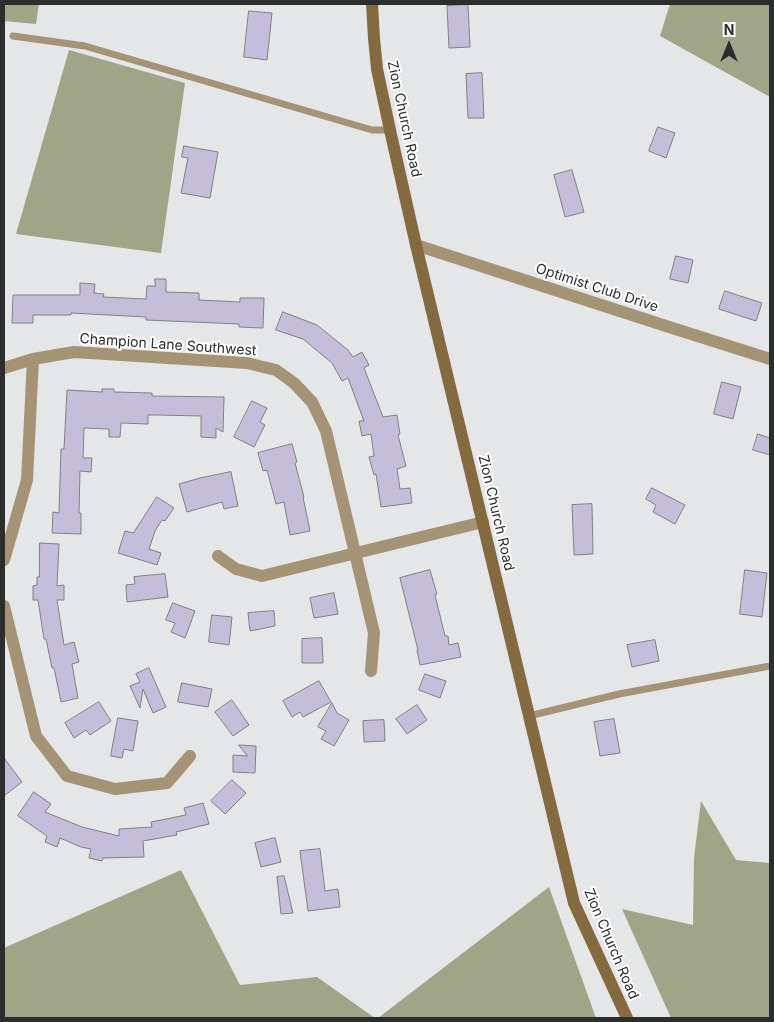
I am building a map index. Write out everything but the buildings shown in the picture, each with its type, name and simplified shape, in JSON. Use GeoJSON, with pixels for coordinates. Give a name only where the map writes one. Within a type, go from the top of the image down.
{"type":"FeatureCollection","features":[{"type":"Feature","properties":{"kind":"street","name":"Zion Church Road"},"geometry":{"type":"LineString","coordinates":[[372,4],[378,69],[390,130],[574,903],[627,1018]]}},
{"type":"Feature","properties":{"kind":"street","name":"Optimist Club Drive"},"geometry":{"type":"LineString","coordinates":[[416,245],[770,359]]}},
{"type":"Feature","properties":{"kind":"street","name":"Champion Lane Southwest"},"geometry":{"type":"LineString","coordinates":[[4,368],[33,359],[74,352],[247,363],[276,370],[294,383],[312,402],[326,431],[374,633],[371,671]]}},
{"type":"Feature","properties":{"kind":"street"},"geometry":{"type":"LineString","coordinates":[[4,560],[26,480],[33,359]]}},
{"type":"Feature","properties":{"kind":"street"},"geometry":{"type":"LineString","coordinates":[[218,556],[236,569],[262,576],[483,522]]}},
{"type":"Feature","properties":{"kind":"street"},"geometry":{"type":"LineString","coordinates":[[4,606],[36,736],[67,776],[115,789],[167,783],[190,756]]}},
{"type":"Feature","properties":{"kind":"lane"},"geometry":{"type":"LineString","coordinates":[[13,36],[85,46],[372,130],[390,130]]}},
{"type":"Feature","properties":{"kind":"lane"},"geometry":{"type":"LineString","coordinates":[[528,716],[619,694],[770,666]]}},
{"type":"Feature","properties":{"kind":"green space"},"geometry":{"type":"Polygon","coordinates":[[[4,4],[39,4],[36,24],[4,21],[4,4]]]}},
{"type":"Feature","properties":{"kind":"green space"},"geometry":{"type":"Polygon","coordinates":[[[670,4],[770,4],[770,97],[660,36],[670,4]]]}},
{"type":"Feature","properties":{"kind":"green space"},"geometry":{"type":"Polygon","coordinates":[[[69,50],[185,83],[161,253],[16,234],[69,50]]]}},
{"type":"Feature","properties":{"kind":"green space"},"geometry":{"type":"Polygon","coordinates":[[[701,801],[736,860],[770,863],[770,1018],[671,1018],[622,909],[693,925],[694,858],[701,801]]]}},
{"type":"Feature","properties":{"kind":"green space"},"geometry":{"type":"Polygon","coordinates":[[[181,870],[240,985],[317,977],[375,1018],[4,1018],[4,948],[181,870]]]}},
{"type":"Feature","properties":{"kind":"green space"},"geometry":{"type":"Polygon","coordinates":[[[549,887],[596,1018],[378,1018],[549,887]]]}}]}
